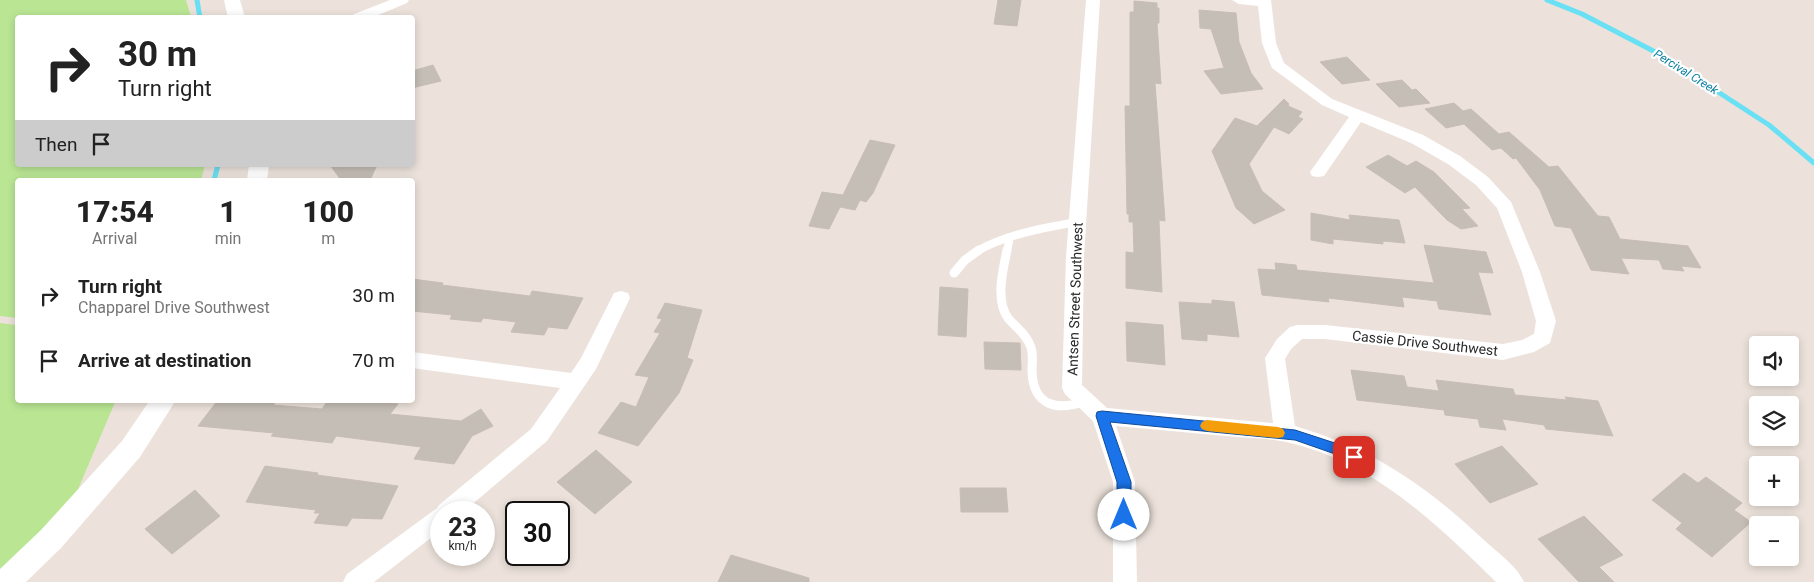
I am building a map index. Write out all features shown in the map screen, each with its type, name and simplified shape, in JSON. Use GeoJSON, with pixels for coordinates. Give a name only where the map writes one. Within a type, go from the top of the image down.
{"type":"FeatureCollection","features":[{"type":"Feature","properties":{"kind":"street"},"geometry":{"type":"LineString","coordinates":[[232,0],[236,15]]}},
{"type":"Feature","properties":{"kind":"street"},"geometry":{"type":"LineString","coordinates":[[364,15],[402,0]]}},
{"type":"Feature","properties":{"kind":"street","name":"Antsen Street Southwest"},"geometry":{"type":"LineString","coordinates":[[1093,0],[1077,222],[1072,388],[1094,409],[1124,482],[1125,582]]}},
{"type":"Feature","properties":{"kind":"street"},"geometry":{"type":"LineString","coordinates":[[1239,0],[1264,1]]}},
{"type":"Feature","properties":{"kind":"street","name":"Cassie Drive Southwest"},"geometry":{"type":"LineString","coordinates":[[1264,1],[1269,43],[1277,65],[1327,102],[1417,139],[1454,160],[1482,182],[1505,206],[1531,272],[1546,321],[1543,338],[1527,347],[1503,352],[1325,332],[1297,332],[1284,344],[1275,358],[1285,434]]}},
{"type":"Feature","properties":{"kind":"street"},"geometry":{"type":"LineString","coordinates":[[1318,172],[1358,115]]}},
{"type":"Feature","properties":{"kind":"street"},"geometry":{"type":"LineString","coordinates":[[460,501],[539,435],[590,363],[621,298]]}},
{"type":"Feature","properties":{"kind":"street"},"geometry":{"type":"LineString","coordinates":[[415,360],[576,382]]}},
{"type":"Feature","properties":{"kind":"street"},"geometry":{"type":"LineString","coordinates":[[6,582],[51,539],[131,449],[162,403]]}},
{"type":"Feature","properties":{"kind":"street"},"geometry":{"type":"LineString","coordinates":[[1094,409],[1285,434],[1339,450],[1383,472],[1443,517],[1512,582]]}},
{"type":"Feature","properties":{"kind":"street"},"geometry":{"type":"LineString","coordinates":[[355,582],[430,525]]}},
{"type":"Feature","properties":{"kind":"lane"},"geometry":{"type":"LineString","coordinates":[[954,273],[965,259],[991,244],[1041,228],[1077,222]]}},
{"type":"Feature","properties":{"kind":"lane"},"geometry":{"type":"LineString","coordinates":[[1010,237],[1001,277],[1003,300],[1008,317],[1020,328],[1031,348],[1032,376],[1036,394],[1045,403],[1057,407],[1094,409]]}},
{"type":"Feature","properties":{"kind":"green space"},"geometry":{"type":"Polygon","coordinates":[[[0,0],[186,0],[190,15],[15,15],[15,167],[204,167],[202,178],[15,178],[15,318],[0,316],[0,0]]]}},
{"type":"Feature","properties":{"kind":"green space"},"geometry":{"type":"Polygon","coordinates":[[[0,323],[15,325],[15,403],[115,403],[73,501],[0,570],[0,323]]]}},
{"type":"Feature","properties":{"kind":"building"},"geometry":{"type":"Polygon","coordinates":[[[998,0],[1021,0],[1017,26],[994,24],[998,0]]]}},
{"type":"Feature","properties":{"kind":"building"},"geometry":{"type":"Polygon","coordinates":[[[1134,1],[1157,3],[1157,8],[1159,8],[1159,23],[1157,23],[1161,84],[1155,83],[1165,221],[1159,220],[1162,292],[1126,288],[1126,252],[1134,253],[1133,222],[1129,222],[1129,214],[1127,214],[1125,106],[1130,106],[1130,12],[1134,12],[1134,1]]]}},
{"type":"Feature","properties":{"kind":"building"},"geometry":{"type":"Polygon","coordinates":[[[1199,10],[1236,13],[1239,42],[1251,73],[1263,89],[1221,94],[1204,71],[1224,68],[1211,29],[1200,28],[1199,10]]]}},
{"type":"Feature","properties":{"kind":"building"},"geometry":{"type":"Polygon","coordinates":[[[1347,57],[1370,80],[1342,84],[1320,62],[1347,57]]]}},
{"type":"Feature","properties":{"kind":"building"},"geometry":{"type":"Polygon","coordinates":[[[433,65],[441,81],[415,87],[415,70],[433,65]]]}},
{"type":"Feature","properties":{"kind":"building"},"geometry":{"type":"Polygon","coordinates":[[[1402,80],[1412,90],[1416,89],[1430,103],[1399,107],[1376,84],[1402,80]]]}},
{"type":"Feature","properties":{"kind":"building"},"geometry":{"type":"Polygon","coordinates":[[[1284,99],[1289,104],[1288,106],[1302,112],[1298,117],[1303,119],[1289,134],[1274,127],[1249,164],[1262,191],[1285,210],[1254,224],[1236,208],[1212,151],[1235,118],[1257,126],[1284,99]]]}},
{"type":"Feature","properties":{"kind":"building"},"geometry":{"type":"Polygon","coordinates":[[[1454,103],[1463,111],[1471,109],[1499,134],[1509,132],[1549,167],[1558,166],[1598,216],[1609,217],[1620,239],[1688,246],[1701,268],[1681,266],[1684,271],[1663,269],[1659,260],[1621,258],[1629,274],[1591,270],[1571,228],[1555,226],[1540,190],[1516,158],[1513,159],[1501,148],[1492,150],[1464,124],[1446,128],[1425,109],[1454,103]]]}},
{"type":"Feature","properties":{"kind":"building"},"geometry":{"type":"Polygon","coordinates":[[[870,140],[895,145],[873,193],[866,202],[860,200],[855,210],[840,207],[829,229],[809,226],[822,192],[843,195],[870,140]]]}},
{"type":"Feature","properties":{"kind":"building"},"geometry":{"type":"Polygon","coordinates":[[[1388,155],[1407,166],[1416,161],[1434,172],[1470,208],[1462,209],[1478,226],[1461,229],[1447,220],[1415,187],[1405,193],[1366,167],[1388,155]]]}},
{"type":"Feature","properties":{"kind":"building"},"geometry":{"type":"Polygon","coordinates":[[[331,167],[376,167],[371,178],[340,178],[331,167]]]}},
{"type":"Feature","properties":{"kind":"building"},"geometry":{"type":"Polygon","coordinates":[[[1311,213],[1350,220],[1349,215],[1399,220],[1405,243],[1383,241],[1383,244],[1333,239],[1333,244],[1311,240],[1311,213]]]}},
{"type":"Feature","properties":{"kind":"building"},"geometry":{"type":"Polygon","coordinates":[[[1424,245],[1486,252],[1493,273],[1478,272],[1491,315],[1439,309],[1437,301],[1402,297],[1404,307],[1328,298],[1329,302],[1262,295],[1258,269],[1276,270],[1275,263],[1296,265],[1297,270],[1434,283],[1424,245]]]}},
{"type":"Feature","properties":{"kind":"building"},"geometry":{"type":"Polygon","coordinates":[[[415,279],[443,283],[442,285],[530,296],[532,291],[583,298],[567,329],[548,327],[544,335],[511,332],[516,322],[483,318],[481,322],[450,319],[452,315],[415,311],[415,279]]]}},
{"type":"Feature","properties":{"kind":"building"},"geometry":{"type":"Polygon","coordinates":[[[940,287],[968,289],[966,337],[938,335],[940,287]]]}},
{"type":"Feature","properties":{"kind":"building"},"geometry":{"type":"Polygon","coordinates":[[[1212,300],[1234,302],[1239,337],[1207,334],[1207,341],[1182,339],[1179,302],[1212,304],[1212,300]]]}},
{"type":"Feature","properties":{"kind":"building"},"geometry":{"type":"Polygon","coordinates":[[[665,303],[702,310],[687,358],[693,360],[679,393],[638,446],[598,433],[621,402],[636,407],[649,377],[635,375],[660,333],[654,332],[662,319],[657,318],[665,303]]]}},
{"type":"Feature","properties":{"kind":"building"},"geometry":{"type":"Polygon","coordinates":[[[1126,322],[1163,325],[1165,365],[1127,361],[1126,322]]]}},
{"type":"Feature","properties":{"kind":"building"},"geometry":{"type":"Polygon","coordinates":[[[984,342],[1020,343],[1021,370],[985,369],[984,342]]]}},
{"type":"Feature","properties":{"kind":"building"},"geometry":{"type":"Polygon","coordinates":[[[1351,370],[1404,376],[1407,387],[1439,391],[1436,380],[1513,389],[1515,395],[1567,400],[1565,397],[1598,401],[1613,436],[1546,429],[1544,425],[1502,419],[1506,430],[1480,427],[1478,419],[1445,415],[1444,410],[1357,400],[1351,370]]]}},
{"type":"Feature","properties":{"kind":"building"},"geometry":{"type":"Polygon","coordinates":[[[216,403],[275,403],[273,405],[322,409],[326,403],[390,403],[398,404],[390,414],[461,421],[481,409],[493,426],[472,436],[454,464],[414,459],[421,447],[336,436],[332,443],[271,436],[274,433],[198,426],[216,403]]]}},
{"type":"Feature","properties":{"kind":"building"},"geometry":{"type":"Polygon","coordinates":[[[1502,446],[1538,484],[1490,503],[1455,464],[1502,446]]]}},
{"type":"Feature","properties":{"kind":"building"},"geometry":{"type":"Polygon","coordinates":[[[596,450],[632,482],[595,514],[557,482],[596,450]]]}},
{"type":"Feature","properties":{"kind":"building"},"geometry":{"type":"Polygon","coordinates":[[[265,466],[398,486],[382,519],[352,518],[347,526],[314,523],[320,513],[314,513],[316,510],[246,502],[265,466]]]}},
{"type":"Feature","properties":{"kind":"building"},"geometry":{"type":"Polygon","coordinates":[[[1684,473],[1698,483],[1706,477],[1742,503],[1734,510],[1749,521],[1749,524],[1712,557],[1676,529],[1682,523],[1652,500],[1684,473]]]}},
{"type":"Feature","properties":{"kind":"building"},"geometry":{"type":"Polygon","coordinates":[[[960,488],[1006,488],[1008,512],[961,512],[960,488]]]}},
{"type":"Feature","properties":{"kind":"building"},"geometry":{"type":"Polygon","coordinates":[[[195,490],[220,516],[172,554],[145,529],[195,490]]]}},
{"type":"Feature","properties":{"kind":"building"},"geometry":{"type":"Polygon","coordinates":[[[1584,516],[1623,555],[1599,567],[1614,582],[1579,582],[1538,539],[1584,516]]]}},
{"type":"Feature","properties":{"kind":"building"},"geometry":{"type":"Polygon","coordinates":[[[731,555],[809,578],[809,582],[718,582],[731,555]]]}},
{"type":"Feature","properties":{"kind":"waterway"},"geometry":{"type":"LineString","coordinates":[[197,0],[200,15]]}},
{"type":"Feature","properties":{"kind":"waterway","name":"Percival Creek"},"geometry":{"type":"LineString","coordinates":[[1547,0],[1582,14],[1661,55],[1769,125],[1814,163]]}},
{"type":"Feature","properties":{"kind":"waterway"},"geometry":{"type":"LineString","coordinates":[[215,178],[217,167]]}},
{"type":"Feature","properties":{"kind":"slow traffic"},"geometry":{"type":"LineString","coordinates":[[1207,426],[1278,433]]}},
{"type":"Feature","properties":{"kind":"route"},"geometry":{"type":"LineString","coordinates":[[1124,515],[1124,482],[1102,416],[1295,435],[1354,457]]}}]}
